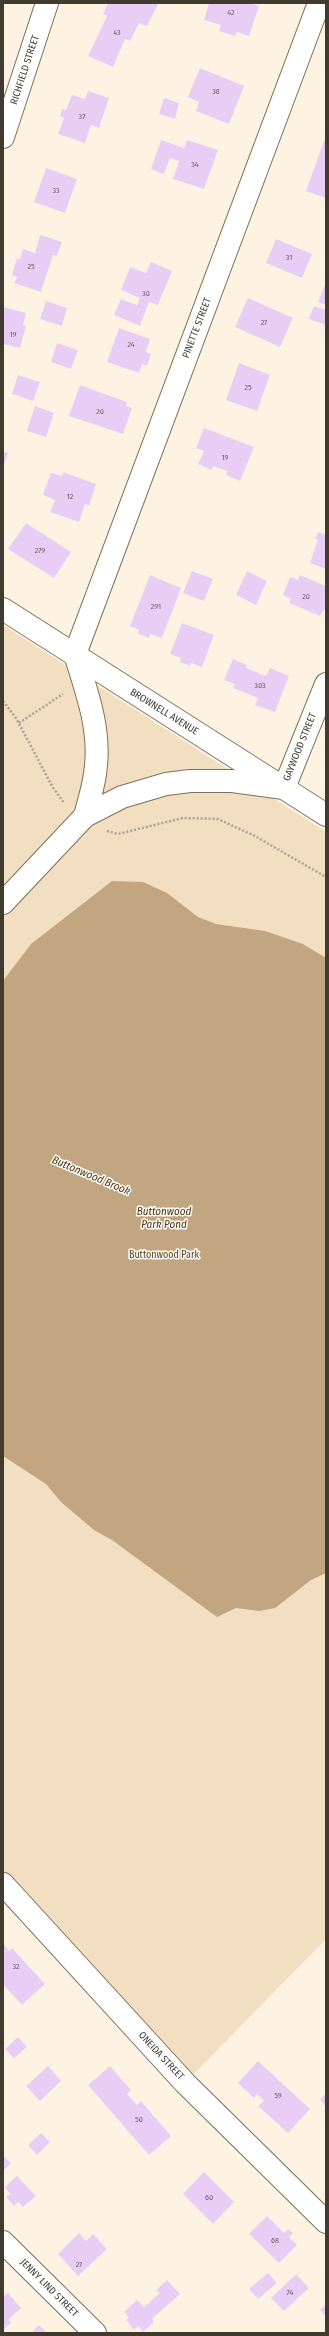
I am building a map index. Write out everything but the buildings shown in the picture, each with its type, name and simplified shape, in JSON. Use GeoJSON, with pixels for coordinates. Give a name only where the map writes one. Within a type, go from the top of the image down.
{"type":"FeatureCollection","features":[{"type":"Feature","properties":{"kind":"street","name":"RICHFIELD STREET"},"geometry":{"type":"LineString","coordinates":[[3,137],[47,3]]}},
{"type":"Feature","properties":{"kind":"street","name":"PINETTE STREET"},"geometry":{"type":"LineString","coordinates":[[75,654],[319,3]]}},
{"type":"Feature","properties":{"kind":"street","name":"BROWNELL AVENUE"},"geometry":{"type":"LineString","coordinates":[[3,608],[326,815]]}},
{"type":"Feature","properties":{"kind":"street"},"geometry":{"type":"LineString","coordinates":[[75,654],[90,704],[97,741],[97,764],[85,816]]}},
{"type":"Feature","properties":{"kind":"street","name":"GAYWOOD STREET"},"geometry":{"type":"LineString","coordinates":[[284,788],[326,684]]}},
{"type":"Feature","properties":{"kind":"street"},"geometry":{"type":"LineString","coordinates":[[3,903],[85,816],[122,797],[166,784],[212,780],[284,788]]}},
{"type":"Feature","properties":{"kind":"street","name":"ONEIDA STREET"},"geometry":{"type":"LineString","coordinates":[[3,1884],[185,2083],[326,2222]]}},
{"type":"Feature","properties":{"kind":"street","name":"JENNY LIND STREET"},"geometry":{"type":"LineString","coordinates":[[3,2242],[95,2333]]}},
{"type":"Feature","properties":{"kind":"green space","name":"Buttonwood Park"},"geometry":{"type":"Polygon","coordinates":[[[3,625],[326,832],[326,1939],[185,2083],[3,1884],[3,625]]]}},
{"type":"Feature","properties":{"kind":"water","name":"Buttonwood Park Pond"},"geometry":{"type":"Polygon","coordinates":[[[112,881],[143,882],[167,893],[198,917],[216,924],[265,931],[303,944],[326,958],[326,1573],[311,1580],[275,1608],[259,1611],[236,1608],[217,1617],[112,1540],[94,1530],[61,1502],[46,1484],[3,1456],[3,981],[31,944],[112,881]]]}},
{"type":"Feature","properties":{"kind":"water label","name":"Buttonwood Brook"},"geometry":{"type":"Point","coordinates":[91,1176]}}]}
